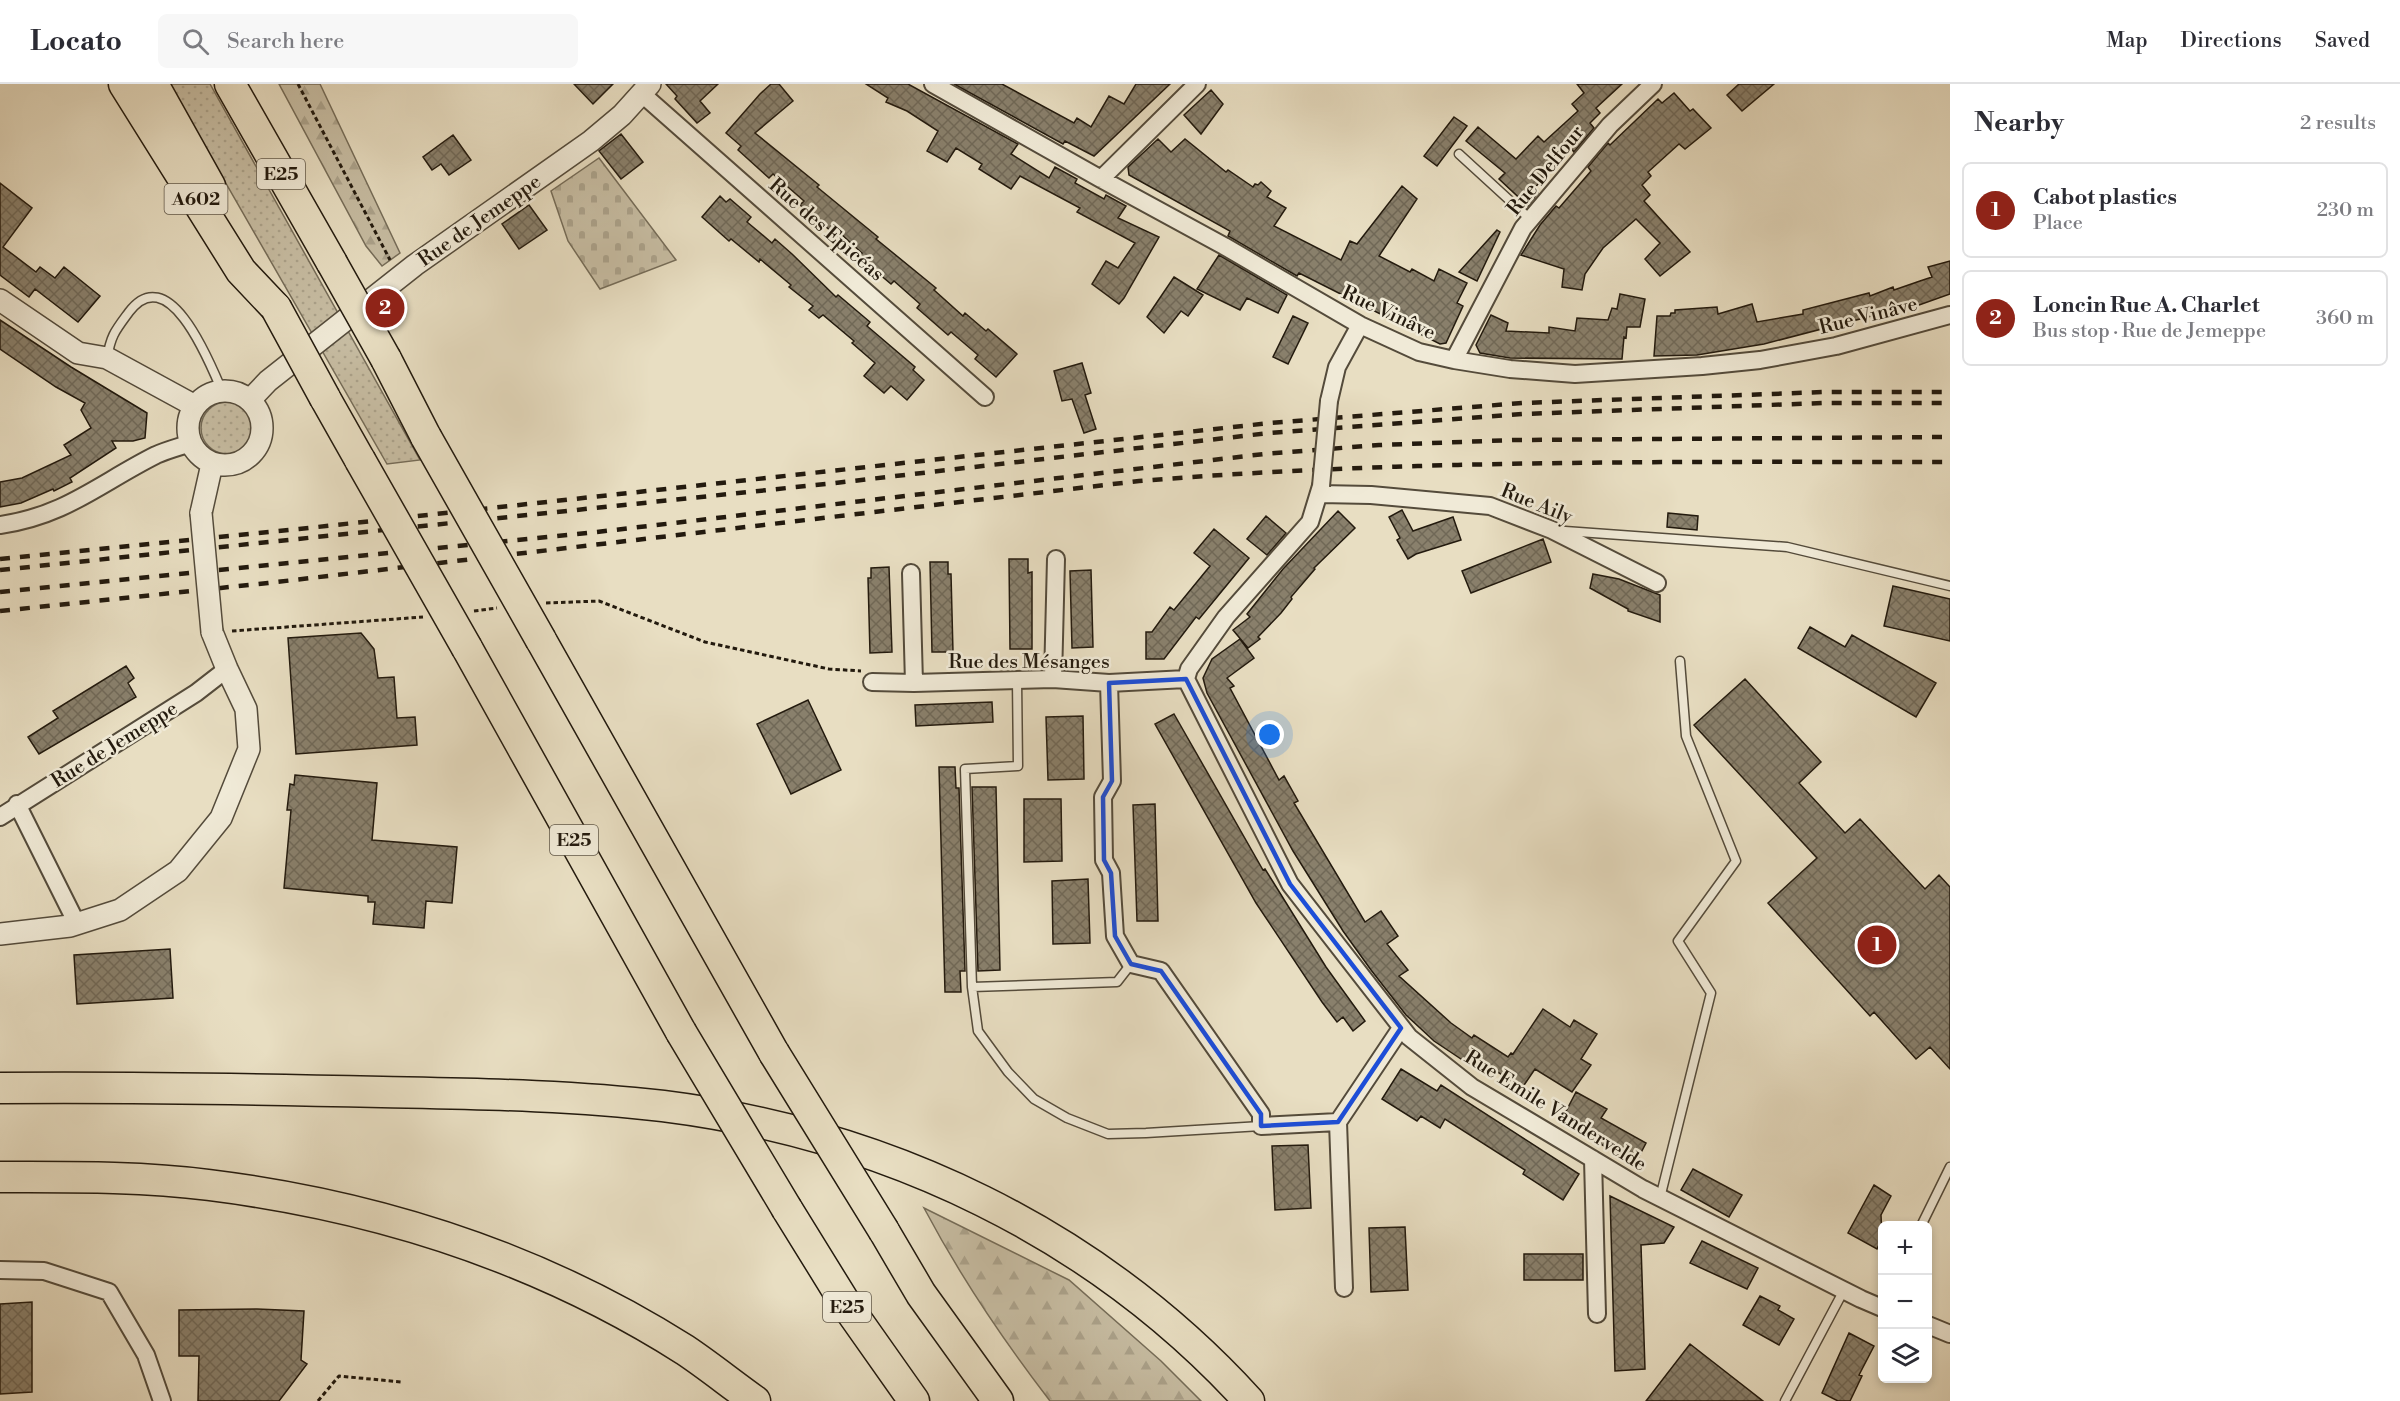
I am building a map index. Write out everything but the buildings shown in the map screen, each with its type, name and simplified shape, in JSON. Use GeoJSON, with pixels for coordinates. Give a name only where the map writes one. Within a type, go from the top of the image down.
{"type":"FeatureCollection","features":[{"type":"Feature","properties":{"kind":"highway","name":"A602"},"geometry":{"type":"LineString","coordinates":[[124,84],[241,271],[276,308]]}},
{"type":"Feature","properties":{"kind":"highway","name":"E25"},"geometry":{"type":"LineString","coordinates":[[153,84],[256,266],[325,398],[681,1032],[847,1306],[914,1401]]}},
{"type":"Feature","properties":{"kind":"highway","name":"E25"},"geometry":{"type":"LineString","coordinates":[[230,84],[386,359],[426,437],[774,1053],[921,1294],[998,1401]]}},
{"type":"Feature","properties":{"kind":"highway"},"geometry":{"type":"LineString","coordinates":[[0,1088],[333,1091],[580,1098],[667,1107],[787,1129],[902,1164],[1002,1209],[1071,1250],[1128,1291],[1186,1337],[1249,1401]]}},
{"type":"Feature","properties":{"kind":"highway"},"geometry":{"type":"LineString","coordinates":[[0,1177],[105,1177],[206,1184],[300,1198],[382,1217],[501,1257],[590,1297],[685,1350],[755,1401]]}},
{"type":"Feature","properties":{"kind":"street","name":"Rue Vinâve"},"geometry":{"type":"LineString","coordinates":[[933,84],[1224,246],[1360,325],[1419,352],[1454,360],[1510,369],[1575,374],[1702,366],[1760,360],[1836,346],[1950,315]]}},
{"type":"Feature","properties":{"kind":"street"},"geometry":{"type":"LineString","coordinates":[[1101,179],[1197,84]]}},
{"type":"Feature","properties":{"kind":"street","name":"Rue Delfour"},"geometry":{"type":"LineString","coordinates":[[1454,360],[1530,219],[1610,125],[1653,84]]}},
{"type":"Feature","properties":{"kind":"street","name":"Rue de Jemeppe"},"geometry":{"type":"LineString","coordinates":[[250,400],[260,388],[399,278],[591,141],[622,115],[646,89]]}},
{"type":"Feature","properties":{"kind":"street","name":"Rue des Epicéas"},"geometry":{"type":"LineString","coordinates":[[646,89],[985,397]]}},
{"type":"Feature","properties":{"kind":"street"},"geometry":{"type":"LineString","coordinates":[[0,300],[78,353],[107,358],[195,406]]}},
{"type":"Feature","properties":{"kind":"street"},"geometry":{"type":"LineString","coordinates":[[1186,679],[1189,669],[1226,617],[1310,522],[1320,490],[1329,401],[1337,366],[1360,325]]}},
{"type":"Feature","properties":{"kind":"street"},"geometry":{"type":"LineString","coordinates":[[222,391],[237,393],[250,400],[262,417],[262,438],[252,456],[233,465],[213,464],[200,456],[191,443],[188,424],[195,406],[207,395],[222,391]]}},
{"type":"Feature","properties":{"kind":"street"},"geometry":{"type":"LineString","coordinates":[[0,525],[46,515],[72,503],[158,454],[191,443]]}},
{"type":"Feature","properties":{"kind":"street"},"geometry":{"type":"LineString","coordinates":[[5,929],[77,924],[120,910],[178,871],[221,818],[249,749],[246,709],[226,669],[212,632],[201,513],[213,464]]}},
{"type":"Feature","properties":{"kind":"street","name":"Rue Aily"},"geometry":{"type":"LineString","coordinates":[[1320,490],[1490,506],[1552,530],[1657,583]]}},
{"type":"Feature","properties":{"kind":"street"},"geometry":{"type":"LineString","coordinates":[[1053,679],[1056,559]]}},
{"type":"Feature","properties":{"kind":"street"},"geometry":{"type":"LineString","coordinates":[[910,573],[914,683]]}},
{"type":"Feature","properties":{"kind":"street","name":"Rue de Jemeppe"},"geometry":{"type":"LineString","coordinates":[[0,817],[17,804],[196,693],[226,669]]}},
{"type":"Feature","properties":{"kind":"street","name":"Rue des Mésanges"},"geometry":{"type":"LineString","coordinates":[[872,682],[1053,679],[1109,683],[1186,679]]}},
{"type":"Feature","properties":{"kind":"street","name":"Rue Emile Vandervelde"},"geometry":{"type":"LineString","coordinates":[[1186,679],[1290,884],[1409,1037],[1472,1088],[1593,1160],[1660,1198],[1844,1290],[1878,1304]]}},
{"type":"Feature","properties":{"kind":"street"},"geometry":{"type":"LineString","coordinates":[[1109,683],[1112,781],[1103,797],[1104,860],[1111,873],[1115,936],[1131,964],[1161,971],[1261,1114],[1261,1126],[1338,1122]]}},
{"type":"Feature","properties":{"kind":"street"},"geometry":{"type":"LineString","coordinates":[[17,804],[77,924]]}},
{"type":"Feature","properties":{"kind":"street"},"geometry":{"type":"LineString","coordinates":[[1344,1288],[1338,1122],[1401,1028]]}},
{"type":"Feature","properties":{"kind":"street"},"geometry":{"type":"LineString","coordinates":[[1593,1160],[1597,1314]]}},
{"type":"Feature","properties":{"kind":"street"},"geometry":{"type":"LineString","coordinates":[[0,1270],[44,1271],[109,1292],[146,1355],[162,1401]]}},
{"type":"Feature","properties":{"kind":"street"},"geometry":{"type":"LineString","coordinates":[[1932,1327],[1950,1334]]}},
{"type":"Feature","properties":{"kind":"lane"},"geometry":{"type":"LineString","coordinates":[[1459,154],[1530,219]]}},
{"type":"Feature","properties":{"kind":"lane"},"geometry":{"type":"LineString","coordinates":[[107,358],[111,336],[134,306],[150,298],[167,300],[181,313],[191,329],[222,391]]}},
{"type":"Feature","properties":{"kind":"lane"},"geometry":{"type":"LineString","coordinates":[[1552,530],[1787,547],[1950,586]]}},
{"type":"Feature","properties":{"kind":"lane"},"geometry":{"type":"LineString","coordinates":[[1660,1198],[1711,993],[1678,941],[1736,861],[1686,736],[1680,661]]}},
{"type":"Feature","properties":{"kind":"lane"},"geometry":{"type":"LineString","coordinates":[[1017,679],[1018,766],[965,769],[972,987],[978,1030],[1008,1072],[1034,1099],[1067,1118],[1108,1134],[1261,1126]]}},
{"type":"Feature","properties":{"kind":"lane"},"geometry":{"type":"LineString","coordinates":[[972,987],[1117,982],[1131,964]]}},
{"type":"Feature","properties":{"kind":"lane"},"geometry":{"type":"LineString","coordinates":[[1923,1221],[1950,1167]]}},
{"type":"Feature","properties":{"kind":"lane"},"geometry":{"type":"LineString","coordinates":[[1785,1401],[1844,1290]]}},
{"type":"Feature","properties":{"kind":"path"},"geometry":{"type":"LineString","coordinates":[[298,84],[399,278]]}},
{"type":"Feature","properties":{"kind":"path"},"geometry":{"type":"LineString","coordinates":[[318,1401],[339,1377],[401,1382]]}},
{"type":"Feature","properties":{"kind":"highlighted area"},"geometry":{"type":"Polygon","coordinates":[[[1186,679],[1290,884],[1401,1028],[1338,1122],[1261,1126],[1261,1114],[1161,971],[1131,964],[1115,936],[1111,873],[1104,860],[1103,797],[1112,781],[1109,683],[1186,679]]]}},
{"type":"Feature","properties":{"kind":"green space"},"geometry":{"type":"Polygon","coordinates":[[[169,84],[210,84],[420,460],[387,464],[169,84]]]}},
{"type":"Feature","properties":{"kind":"green space"},"geometry":{"type":"Polygon","coordinates":[[[279,84],[320,84],[400,253],[382,266],[366,246],[279,84]]]}},
{"type":"Feature","properties":{"kind":"green space"},"geometry":{"type":"Polygon","coordinates":[[[599,158],[676,260],[600,289],[568,241],[551,191],[599,158]]]}},
{"type":"Feature","properties":{"kind":"green space"},"geometry":{"type":"Polygon","coordinates":[[[227,402],[237,404],[245,410],[251,418],[253,428],[251,438],[245,446],[237,452],[227,454],[217,452],[209,446],[203,438],[201,428],[203,418],[209,410],[217,404],[227,402]]]}},
{"type":"Feature","properties":{"kind":"green space"},"geometry":{"type":"Polygon","coordinates":[[[924,1208],[1069,1280],[1161,1361],[1201,1401],[1050,1401],[983,1307],[924,1208]]]}},
{"type":"Feature","properties":{"kind":"railway"},"geometry":{"type":"LineString","coordinates":[[0,559],[299,529],[1270,423],[1522,403],[1825,392],[1950,392]]}},
{"type":"Feature","properties":{"kind":"railway"},"geometry":{"type":"LineString","coordinates":[[0,570],[835,483],[1269,433],[1522,414],[1823,403],[1950,403]]}},
{"type":"Feature","properties":{"kind":"railway"},"geometry":{"type":"LineString","coordinates":[[0,592],[597,532],[1264,454],[1379,445],[1515,440],[1950,437]]}},
{"type":"Feature","properties":{"kind":"railway"},"geometry":{"type":"LineString","coordinates":[[0,611],[268,583],[1139,481],[1443,465],[1950,462]]}},
{"type":"Feature","properties":{"kind":"place","name":"Loncin Rue A. Charlet"},"geometry":{"type":"Point","coordinates":[385,308]}},
{"type":"Feature","properties":{"kind":"place","name":"Cabot plastics"},"geometry":{"type":"Point","coordinates":[1877,945]}}]}
